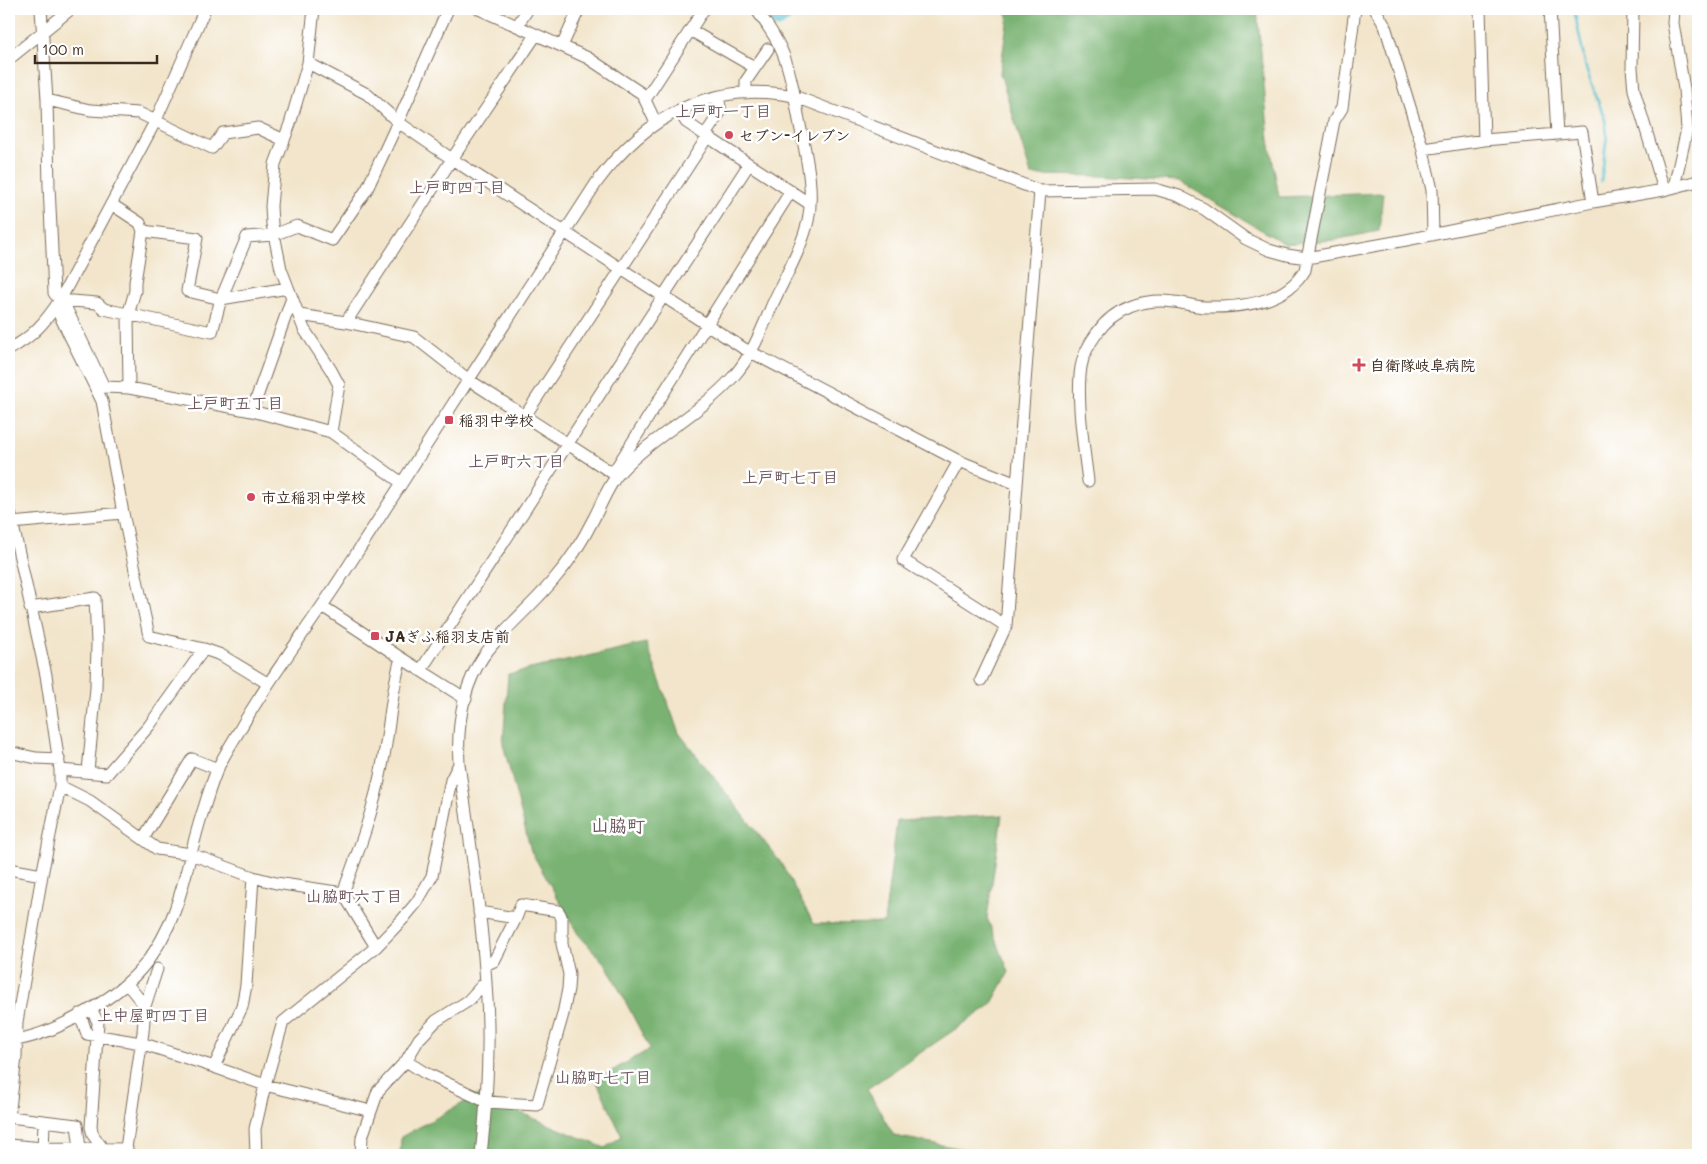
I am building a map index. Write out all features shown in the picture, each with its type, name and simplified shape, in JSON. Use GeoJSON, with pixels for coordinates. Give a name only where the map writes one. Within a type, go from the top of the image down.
{"type":"FeatureCollection","features":[{"type":"Feature","properties":{"kind":"street"},"geometry":{"type":"LineString","coordinates":[[41,9],[41,32],[47,100],[54,293],[66,308],[104,387],[129,388],[252,411],[331,432],[402,482]]}},
{"type":"Feature","properties":{"kind":"street"},"geometry":{"type":"LineString","coordinates":[[9,59],[71,9]]}},
{"type":"Feature","properties":{"kind":"street"},"geometry":{"type":"LineString","coordinates":[[9,349],[31,335],[45,322],[60,300],[156,120],[205,9]]}},
{"type":"Feature","properties":{"kind":"street"},"geometry":{"type":"LineString","coordinates":[[314,9],[308,63],[275,164],[271,206],[273,235],[281,269],[290,293],[304,329],[332,370],[339,385],[331,432]]}},
{"type":"Feature","properties":{"kind":"street"},"geometry":{"type":"LineString","coordinates":[[60,300],[97,303],[104,309],[212,332],[221,299],[247,237],[273,235],[297,226],[332,240],[366,189],[448,9]]}},
{"type":"Feature","properties":{"kind":"street"},"geometry":{"type":"LineString","coordinates":[[479,9],[588,58],[647,97]]}},
{"type":"Feature","properties":{"kind":"street"},"geometry":{"type":"LineString","coordinates":[[517,26],[528,9]]}},
{"type":"Feature","properties":{"kind":"street"},"geometry":{"type":"LineString","coordinates":[[562,46],[579,9]]}},
{"type":"Feature","properties":{"kind":"street"},"geometry":{"type":"LineString","coordinates":[[656,123],[645,100],[704,9]]}},
{"type":"Feature","properties":{"kind":"street"},"geometry":{"type":"LineString","coordinates":[[615,475],[726,385],[739,370],[751,352],[801,242],[808,220],[810,204],[809,177],[794,96],[784,57],[773,33],[756,9]]}},
{"type":"Feature","properties":{"kind":"street"},"geometry":{"type":"LineString","coordinates":[[1088,481],[1080,401],[1081,370],[1083,358],[1090,342],[1102,325],[1116,314],[1143,302],[1232,306],[1263,300],[1286,290],[1300,279],[1305,270],[1334,121],[1342,108],[1355,9]]}},
{"type":"Feature","properties":{"kind":"street"},"geometry":{"type":"LineString","coordinates":[[1375,9],[1385,26],[1423,149],[1432,190],[1433,235]]}},
{"type":"Feature","properties":{"kind":"street"},"geometry":{"type":"LineString","coordinates":[[1480,9],[1484,140]]}},
{"type":"Feature","properties":{"kind":"street"},"geometry":{"type":"LineString","coordinates":[[1550,9],[1557,135]]}},
{"type":"Feature","properties":{"kind":"street"},"geometry":{"type":"LineString","coordinates":[[1633,9],[1632,68],[1634,90],[1669,188]]}},
{"type":"Feature","properties":{"kind":"street"},"geometry":{"type":"LineString","coordinates":[[1669,188],[1687,129],[1684,89],[1673,23],[1674,9]]}},
{"type":"Feature","properties":{"kind":"street"},"geometry":{"type":"LineString","coordinates":[[690,30],[754,67]]}},
{"type":"Feature","properties":{"kind":"street"},"geometry":{"type":"LineString","coordinates":[[346,322],[452,158],[536,35]]}},
{"type":"Feature","properties":{"kind":"street"},"geometry":{"type":"LineString","coordinates":[[746,93],[746,81],[768,48]]}},
{"type":"Feature","properties":{"kind":"street"},"geometry":{"type":"LineString","coordinates":[[308,63],[367,94],[398,122],[751,352],[959,460],[1017,484]]}},
{"type":"Feature","properties":{"kind":"street"},"geometry":{"type":"LineString","coordinates":[[13,1040],[34,1035],[91,1009],[116,994],[144,967],[166,933],[178,906],[201,816],[218,769],[267,683],[322,606],[597,182],[617,157],[639,136],[656,123],[679,110],[706,100],[746,93],[794,96],[1040,191],[1155,189],[1179,196],[1204,209],[1246,239],[1287,256],[1307,258],[1433,235],[1698,181]]}},
{"type":"Feature","properties":{"kind":"street"},"geometry":{"type":"LineString","coordinates":[[525,416],[721,111],[718,97]]}},
{"type":"Feature","properties":{"kind":"street"},"geometry":{"type":"LineString","coordinates":[[47,100],[90,110],[139,112],[212,148],[223,133],[258,128],[284,140]]}},
{"type":"Feature","properties":{"kind":"street"},"geometry":{"type":"LineString","coordinates":[[679,110],[686,122],[810,204]]}},
{"type":"Feature","properties":{"kind":"street"},"geometry":{"type":"LineString","coordinates":[[1423,149],[1484,140],[1582,132],[1593,202]]}},
{"type":"Feature","properties":{"kind":"street"},"geometry":{"type":"LineString","coordinates":[[421,670],[749,164]]}},
{"type":"Feature","properties":{"kind":"street"},"geometry":{"type":"LineString","coordinates":[[981,680],[1006,626],[1040,191]]}},
{"type":"Feature","properties":{"kind":"street"},"geometry":{"type":"LineString","coordinates":[[481,1155],[487,1102],[489,1040],[486,981],[459,764],[458,740],[470,683],[484,657],[568,564],[615,475],[707,324],[791,192]]}},
{"type":"Feature","properties":{"kind":"street"},"geometry":{"type":"LineString","coordinates":[[111,204],[140,223],[143,231],[135,291],[128,315],[129,388]]}},
{"type":"Feature","properties":{"kind":"street"},"geometry":{"type":"LineString","coordinates":[[143,231],[197,238],[187,291],[221,299],[290,293]]}},
{"type":"Feature","properties":{"kind":"street"},"geometry":{"type":"LineString","coordinates":[[252,411],[290,293]]}},
{"type":"Feature","properties":{"kind":"street"},"geometry":{"type":"LineString","coordinates":[[60,300],[60,316],[102,401],[149,636],[221,655],[267,683]]}},
{"type":"Feature","properties":{"kind":"street"},"geometry":{"type":"LineString","coordinates":[[299,315],[346,322],[414,337],[469,380],[615,475]]}},
{"type":"Feature","properties":{"kind":"street"},"geometry":{"type":"LineString","coordinates":[[959,460],[903,560],[1006,626]]}},
{"type":"Feature","properties":{"kind":"street"},"geometry":{"type":"LineString","coordinates":[[9,508],[14,559],[30,608],[51,702],[60,764],[60,786],[42,875],[13,1040],[9,1117],[77,1125],[85,1151]]}},
{"type":"Feature","properties":{"kind":"street"},"geometry":{"type":"LineString","coordinates":[[11,523],[123,513]]}},
{"type":"Feature","properties":{"kind":"street"},"geometry":{"type":"LineString","coordinates":[[30,608],[95,598],[96,688],[88,771]]}},
{"type":"Feature","properties":{"kind":"street"},"geometry":{"type":"LineString","coordinates":[[322,606],[466,699]]}},
{"type":"Feature","properties":{"kind":"street"},"geometry":{"type":"LineString","coordinates":[[9,752],[107,774],[149,726],[204,649]]}},
{"type":"Feature","properties":{"kind":"street"},"geometry":{"type":"LineString","coordinates":[[343,892],[365,830],[383,762],[394,682],[400,658]]}},
{"type":"Feature","properties":{"kind":"street"},"geometry":{"type":"LineString","coordinates":[[143,839],[192,759],[218,769]]}},
{"type":"Feature","properties":{"kind":"street"},"geometry":{"type":"LineString","coordinates":[[256,1155],[255,1129],[283,1022],[376,947],[417,902],[432,876],[451,780],[459,764]]}},
{"type":"Feature","properties":{"kind":"street"},"geometry":{"type":"LineString","coordinates":[[60,786],[90,801],[157,849],[192,854],[253,877],[276,883],[343,892]]}},
{"type":"Feature","properties":{"kind":"street"},"geometry":{"type":"LineString","coordinates":[[9,869],[42,875]]}},
{"type":"Feature","properties":{"kind":"street"},"geometry":{"type":"LineString","coordinates":[[214,1067],[242,1007],[245,992],[253,877]]}},
{"type":"Feature","properties":{"kind":"street"},"geometry":{"type":"LineString","coordinates":[[343,892],[376,947]]}},
{"type":"Feature","properties":{"kind":"street"},"geometry":{"type":"LineString","coordinates":[[406,1061],[425,1073],[487,1102],[537,1105],[563,1014],[568,989],[569,974],[562,944],[562,920],[558,911],[520,904],[516,918],[494,961],[485,965]]}},
{"type":"Feature","properties":{"kind":"street"},"geometry":{"type":"LineString","coordinates":[[478,912],[516,918]]}},
{"type":"Feature","properties":{"kind":"street"},"geometry":{"type":"LineString","coordinates":[[9,1145],[43,1152],[103,1149],[126,1152],[145,1006],[157,969]]}},
{"type":"Feature","properties":{"kind":"street"},"geometry":{"type":"LineString","coordinates":[[362,1155],[362,1136],[378,1090],[406,1061],[418,1039],[436,1021],[468,1002],[486,981]]}},
{"type":"Feature","properties":{"kind":"street"},"geometry":{"type":"LineString","coordinates":[[127,984],[145,1006]]}},
{"type":"Feature","properties":{"kind":"street"},"geometry":{"type":"LineString","coordinates":[[91,1009],[98,1022],[91,1127],[93,1135],[103,1149]]}},
{"type":"Feature","properties":{"kind":"street"},"geometry":{"type":"LineString","coordinates":[[80,1014],[87,1034],[141,1043],[265,1085],[371,1111]]}},
{"type":"Feature","properties":{"kind":"street"},"geometry":{"type":"LineString","coordinates":[[43,1152],[44,1121]]}},
{"type":"Feature","properties":{"kind":"green space"},"geometry":{"type":"Polygon","coordinates":[[[1002,9],[1257,9],[1269,140],[1279,197],[1383,193],[1379,231],[1334,240],[1285,244],[1179,181],[1100,176],[1031,175],[1000,73],[1008,16],[1002,9]]]}},
{"type":"Feature","properties":{"kind":"green space"},"geometry":{"type":"Polygon","coordinates":[[[646,643],[679,733],[781,863],[814,924],[884,923],[897,821],[1002,815],[987,918],[1009,972],[991,1005],[867,1089],[894,1136],[974,1151],[977,1155],[400,1155],[401,1137],[478,1095],[605,1148],[622,1136],[596,1080],[650,1049],[607,966],[578,934],[531,851],[503,744],[508,674],[646,643]]]}},
{"type":"Feature","properties":{"kind":"waterway"},"geometry":{"type":"LineString","coordinates":[[778,20],[795,9]]}},
{"type":"Feature","properties":{"kind":"waterway"},"geometry":{"type":"LineString","coordinates":[[1574,9],[1586,68],[1605,120],[1607,135],[1601,182]]}},
{"type":"Feature","properties":{"kind":"place","name":"セブン-イレブン"},"geometry":{"type":"Point","coordinates":[729,135]}},
{"type":"Feature","properties":{"kind":"place","name":"自衛隊岐阜病院"},"geometry":{"type":"Point","coordinates":[1359,365]}},
{"type":"Feature","properties":{"kind":"place","name":"稲羽中学校"},"geometry":{"type":"Point","coordinates":[449,420]}},
{"type":"Feature","properties":{"kind":"place","name":"市立稲羽中学校"},"geometry":{"type":"Point","coordinates":[251,497]}},
{"type":"Feature","properties":{"kind":"place","name":"JAぎふ稲羽支店前"},"geometry":{"type":"Point","coordinates":[375,636]}},
{"type":"Feature","properties":{"kind":"district","name":"上戸町一丁目"},"geometry":{"type":"Point","coordinates":[723,110]}},
{"type":"Feature","properties":{"kind":"district","name":"上戸町四丁目"},"geometry":{"type":"Point","coordinates":[457,186]}},
{"type":"Feature","properties":{"kind":"district","name":"上戸町五丁目"},"geometry":{"type":"Point","coordinates":[235,402]}},
{"type":"Feature","properties":{"kind":"district","name":"上戸町六丁目"},"geometry":{"type":"Point","coordinates":[516,460]}},
{"type":"Feature","properties":{"kind":"district","name":"上戸町七丁目"},"geometry":{"type":"Point","coordinates":[790,476]}},
{"type":"Feature","properties":{"kind":"district","name":"山脇町"},"geometry":{"type":"Point","coordinates":[618,825]}},
{"type":"Feature","properties":{"kind":"district","name":"山脇町六丁目"},"geometry":{"type":"Point","coordinates":[354,895]}},
{"type":"Feature","properties":{"kind":"district","name":"上中屋町四丁目"},"geometry":{"type":"Point","coordinates":[153,1014]}},
{"type":"Feature","properties":{"kind":"district","name":"山脇町七丁目"},"geometry":{"type":"Point","coordinates":[603,1076]}}]}
